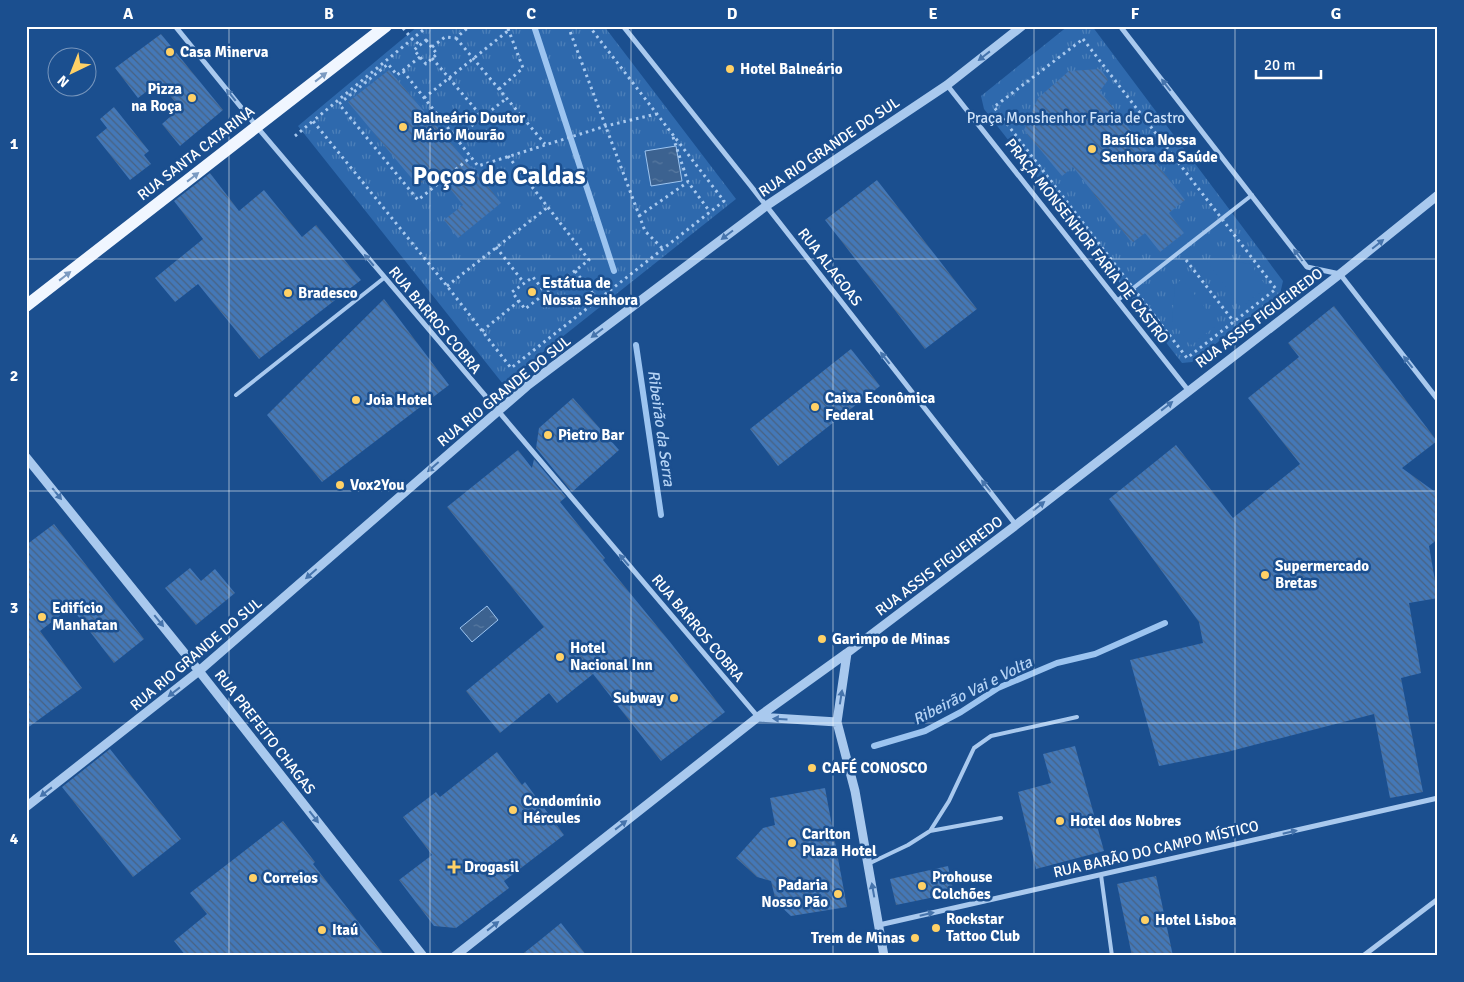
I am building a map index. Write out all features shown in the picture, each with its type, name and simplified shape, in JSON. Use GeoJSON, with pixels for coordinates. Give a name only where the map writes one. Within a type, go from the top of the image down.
{"type":"FeatureCollection","features":[{"type":"Feature","properties":{"kind":"main road","name":"RUA SANTA CATARINA"},"geometry":{"type":"LineString","coordinates":[[26,306],[386,26]]}},
{"type":"Feature","properties":{"kind":"street","name":"RUA BARROS COBRA"},"geometry":{"type":"LineString","coordinates":[[175,26],[256,127],[758,718]]}},
{"type":"Feature","properties":{"kind":"street","name":"RUA ALAGOAS"},"geometry":{"type":"LineString","coordinates":[[623,26],[1016,525]]}},
{"type":"Feature","properties":{"kind":"street","name":"RUA RIO GRANDE DO SUL"},"geometry":{"type":"LineString","coordinates":[[26,807],[200,671],[527,386],[766,206],[947,85],[1022,26]]}},
{"type":"Feature","properties":{"kind":"street"},"geometry":{"type":"LineString","coordinates":[[1120,26],[1307,267],[1340,274],[1438,400]]}},
{"type":"Feature","properties":{"kind":"street","name":"PRAÇA MONSENHOR FARIA DE CASTRO"},"geometry":{"type":"LineString","coordinates":[[947,85],[1188,390]]}},
{"type":"Feature","properties":{"kind":"street","name":"RUA ASSIS FIGUEIREDO"},"geometry":{"type":"LineString","coordinates":[[455,956],[758,718],[1016,525],[1438,196]]}},
{"type":"Feature","properties":{"kind":"street","name":"RUA PREFEITO CHAGAS"},"geometry":{"type":"LineString","coordinates":[[26,456],[200,671],[423,956]]}},
{"type":"Feature","properties":{"kind":"street"},"geometry":{"type":"LineString","coordinates":[[847,653],[837,722],[855,791],[884,956]]}},
{"type":"Feature","properties":{"kind":"street"},"geometry":{"type":"LineString","coordinates":[[758,718],[837,722]]}},
{"type":"Feature","properties":{"kind":"street","name":"RUA BARÃO DO CAMPO MÍSTICO"},"geometry":{"type":"LineString","coordinates":[[879,925],[1438,798]]}},
{"type":"Feature","properties":{"kind":"street"},"geometry":{"type":"LineString","coordinates":[[1363,956],[1438,899]]}},
{"type":"Feature","properties":{"kind":"lane"},"geometry":{"type":"LineString","coordinates":[[1118,300],[1252,195]]}},
{"type":"Feature","properties":{"kind":"lane"},"geometry":{"type":"LineString","coordinates":[[236,394],[384,278]]}},
{"type":"Feature","properties":{"kind":"lane"},"geometry":{"type":"LineString","coordinates":[[930,831],[949,801],[974,748],[991,736],[1077,717]]}},
{"type":"Feature","properties":{"kind":"lane"},"geometry":{"type":"LineString","coordinates":[[868,864],[908,845],[930,831],[1001,818]]}},
{"type":"Feature","properties":{"kind":"lane"},"geometry":{"type":"LineString","coordinates":[[1101,875],[1112,956]]}},
{"type":"Feature","properties":{"kind":"path"},"geometry":{"type":"LineString","coordinates":[[402,26],[412,39],[420,45]]}},
{"type":"Feature","properties":{"kind":"path"},"geometry":{"type":"LineString","coordinates":[[295,136],[428,26]]}},
{"type":"Feature","properties":{"kind":"path"},"geometry":{"type":"LineString","coordinates":[[456,38],[470,26]]}},
{"type":"Feature","properties":{"kind":"path"},"geometry":{"type":"LineString","coordinates":[[568,26],[645,231],[663,249]]}},
{"type":"Feature","properties":{"kind":"path"},"geometry":{"type":"LineString","coordinates":[[313,121],[511,368],[724,201],[589,26]]}},
{"type":"Feature","properties":{"kind":"path"},"geometry":{"type":"LineString","coordinates":[[424,98],[508,28],[524,68],[499,89]]}},
{"type":"Feature","properties":{"kind":"path"},"geometry":{"type":"LineString","coordinates":[[432,47],[446,37],[456,38],[545,144]]}},
{"type":"Feature","properties":{"kind":"path"},"geometry":{"type":"LineString","coordinates":[[1083,39],[1221,219],[1276,289],[1187,358],[994,107],[1083,39]]}},
{"type":"Feature","properties":{"kind":"path"},"geometry":{"type":"LineString","coordinates":[[426,40],[432,47],[437,54],[426,64],[414,50],[426,40]]}},
{"type":"Feature","properties":{"kind":"path"},"geometry":{"type":"LineString","coordinates":[[420,57],[397,75],[388,64],[339,104],[418,200],[471,157]]}},
{"type":"Feature","properties":{"kind":"path"},"geometry":{"type":"LineString","coordinates":[[432,58],[482,117]]}},
{"type":"Feature","properties":{"kind":"path"},"geometry":{"type":"LineString","coordinates":[[403,71],[478,166],[606,126],[656,114]]}},
{"type":"Feature","properties":{"kind":"path"},"geometry":{"type":"LineString","coordinates":[[456,138],[507,98]]}},
{"type":"Feature","properties":{"kind":"path"},"geometry":{"type":"LineString","coordinates":[[672,134],[688,182],[710,212]]}},
{"type":"Feature","properties":{"kind":"path"},"geometry":{"type":"LineString","coordinates":[[508,156],[589,260],[546,294],[525,309],[512,292],[533,277],[546,294]]}},
{"type":"Feature","properties":{"kind":"path"},"geometry":{"type":"LineString","coordinates":[[639,216],[688,182]]}},
{"type":"Feature","properties":{"kind":"path"},"geometry":{"type":"LineString","coordinates":[[447,286],[548,207]]}},
{"type":"Feature","properties":{"kind":"path"},"geometry":{"type":"LineString","coordinates":[[496,247],[524,283]]}},
{"type":"Feature","properties":{"kind":"path"},"geometry":{"type":"LineString","coordinates":[[1180,252],[1234,322]]}},
{"type":"Feature","properties":{"kind":"path"},"geometry":{"type":"LineString","coordinates":[[575,270],[598,300]]}},
{"type":"Feature","properties":{"kind":"path"},"geometry":{"type":"LineString","coordinates":[[482,331],[519,301]]}},
{"type":"Feature","properties":{"kind":"green space"},"geometry":{"type":"Polygon","coordinates":[[[418,26],[604,26],[736,199],[503,384],[298,126],[418,26]]]}},
{"type":"Feature","properties":{"kind":"green space","name":"Praça Monshenhor Faria de Castro"},"geometry":{"type":"Polygon","coordinates":[[[1068,26],[1092,26],[1283,281],[1280,294],[1192,362],[1182,363],[984,109],[981,96],[1068,26]]]}},
{"type":"Feature","properties":{"kind":"green space"},"geometry":{"type":"Polygon","coordinates":[[[1212,258],[1250,264],[1267,287],[1241,307],[1207,262],[1212,258]]]}},
{"type":"Feature","properties":{"kind":"green space"},"geometry":{"type":"Polygon","coordinates":[[[1182,279],[1218,324],[1191,345],[1172,321],[1175,285],[1182,279]]]}},
{"type":"Feature","properties":{"kind":"water"},"geometry":{"type":"Polygon","coordinates":[[[676,146],[682,181],[651,186],[645,151],[676,146]]]}},
{"type":"Feature","properties":{"kind":"water"},"geometry":{"type":"Polygon","coordinates":[[[487,606],[498,620],[472,642],[460,628],[487,606]]]}},
{"type":"Feature","properties":{"kind":"building"},"geometry":{"type":"Polygon","coordinates":[[[161,34],[223,110],[180,146],[162,124],[180,108],[159,82],[138,98],[115,68],[161,34]]]}},
{"type":"Feature","properties":{"kind":"building","name":"Basílica Nossa Senhora da Saúde"},"geometry":{"type":"Polygon","coordinates":[[[1101,69],[1108,80],[1100,91],[1185,200],[1169,213],[1184,233],[1160,252],[1145,233],[1132,243],[1073,167],[1062,176],[1024,130],[1038,98],[1069,71],[1101,69]]]}},
{"type":"Feature","properties":{"kind":"building","name":"Balneário Doutor Mário Mourão"},"geometry":{"type":"Polygon","coordinates":[[[389,70],[472,166],[501,203],[458,238],[444,220],[463,205],[436,171],[418,186],[348,102],[389,70]]]}},
{"type":"Feature","properties":{"kind":"building"},"geometry":{"type":"Polygon","coordinates":[[[114,107],[149,151],[144,155],[151,164],[130,180],[96,137],[107,128],[100,119],[114,107]]]}},
{"type":"Feature","properties":{"kind":"building"},"geometry":{"type":"Polygon","coordinates":[[[210,173],[239,211],[264,190],[302,237],[316,225],[361,280],[259,359],[198,284],[175,302],[155,278],[203,239],[174,201],[210,173]]]}},
{"type":"Feature","properties":{"kind":"building"},"geometry":{"type":"Polygon","coordinates":[[[877,180],[977,309],[925,349],[825,220],[877,180]]]}},
{"type":"Feature","properties":{"kind":"building","name":"Joia Hotel"},"geometry":{"type":"Polygon","coordinates":[[[384,299],[449,385],[322,482],[267,415],[384,299]]]}},
{"type":"Feature","properties":{"kind":"building"},"geometry":{"type":"Polygon","coordinates":[[[1334,306],[1437,441],[1402,468],[1438,494],[1438,539],[1429,546],[1438,598],[1409,603],[1421,673],[1401,678],[1423,792],[1390,798],[1374,714],[1227,752],[1159,766],[1130,660],[1203,643],[1199,622],[1109,499],[1176,445],[1233,518],[1300,464],[1248,398],[1299,357],[1288,343],[1334,306]]]}},
{"type":"Feature","properties":{"kind":"building","name":"Caixa Econômica Federal"},"geometry":{"type":"Polygon","coordinates":[[[851,349],[880,386],[778,466],[750,429],[851,349]]]}},
{"type":"Feature","properties":{"kind":"building"},"geometry":{"type":"Polygon","coordinates":[[[573,398],[619,450],[572,492],[536,448],[539,428],[573,398]]]}},
{"type":"Feature","properties":{"kind":"building"},"geometry":{"type":"Polygon","coordinates":[[[518,450],[532,468],[534,459],[566,497],[560,502],[605,558],[603,560],[725,712],[661,761],[593,674],[557,703],[549,693],[500,733],[466,691],[544,627],[447,507],[518,450]]]}},
{"type":"Feature","properties":{"kind":"building"},"geometry":{"type":"Polygon","coordinates":[[[54,524],[144,639],[114,663],[71,607],[40,631],[82,688],[26,729],[26,545],[54,524]]]}},
{"type":"Feature","properties":{"kind":"building"},"geometry":{"type":"Polygon","coordinates":[[[190,568],[201,581],[215,569],[235,593],[196,625],[165,588],[190,568]]]}},
{"type":"Feature","properties":{"kind":"building","name":"Hotel dos Nobres"},"geometry":{"type":"Polygon","coordinates":[[[1075,746],[1104,851],[1036,869],[1018,792],[1051,783],[1043,754],[1075,746]]]}},
{"type":"Feature","properties":{"kind":"building"},"geometry":{"type":"Polygon","coordinates":[[[110,749],[181,839],[133,877],[62,787],[110,749]]]}},
{"type":"Feature","properties":{"kind":"building"},"geometry":{"type":"Polygon","coordinates":[[[497,752],[522,785],[525,782],[564,835],[504,881],[509,888],[456,928],[434,926],[399,880],[432,855],[403,817],[436,792],[440,797],[497,752]]]}},
{"type":"Feature","properties":{"kind":"building","name":"Carlton Plaza Hotel"},"geometry":{"type":"Polygon","coordinates":[[[825,788],[847,907],[791,916],[776,902],[771,881],[757,877],[736,858],[763,828],[775,825],[770,798],[825,788]]]}},
{"type":"Feature","properties":{"kind":"building"},"geometry":{"type":"Polygon","coordinates":[[[283,821],[315,862],[313,864],[385,956],[186,956],[174,941],[207,914],[190,893],[283,821]]]}},
{"type":"Feature","properties":{"kind":"building","name":"Prohouse Colchões"},"geometry":{"type":"Polygon","coordinates":[[[948,866],[954,893],[896,905],[890,879],[948,866]]]}},
{"type":"Feature","properties":{"kind":"building","name":"Hotel Lisboa"},"geometry":{"type":"Polygon","coordinates":[[[1156,876],[1173,956],[1132,956],[1117,884],[1156,876]]]}},
{"type":"Feature","properties":{"kind":"building"},"geometry":{"type":"Polygon","coordinates":[[[561,923],[587,956],[520,956],[539,941],[561,923]]]}},
{"type":"Feature","properties":{"kind":"waterway","name":"Ribeirão da Serra"},"geometry":{"type":"LineString","coordinates":[[534,26],[614,271]]}},
{"type":"Feature","properties":{"kind":"waterway","name":"Ribeirão da Serra"},"geometry":{"type":"LineString","coordinates":[[636,345],[661,515]]}},
{"type":"Feature","properties":{"kind":"waterway","name":"Ribeirão Vai e Volta"},"geometry":{"type":"LineString","coordinates":[[874,746],[925,731],[961,712],[998,688],[1057,663],[1095,654],[1165,623]]}},
{"type":"Feature","properties":{"kind":"place","name":"Casa Minerva"},"geometry":{"type":"Point","coordinates":[170,52]}},
{"type":"Feature","properties":{"kind":"place","name":"Hotel Balneário"},"geometry":{"type":"Point","coordinates":[730,69]}},
{"type":"Feature","properties":{"kind":"place","name":"Pizza na Roça"},"geometry":{"type":"Point","coordinates":[192,98]}},
{"type":"Feature","properties":{"kind":"place","name":"Balneário Doutor Mário Mourão"},"geometry":{"type":"Point","coordinates":[403,127]}},
{"type":"Feature","properties":{"kind":"place","name":"Basílica Nossa Senhora da Saúde"},"geometry":{"type":"Point","coordinates":[1092,149]}},
{"type":"Feature","properties":{"kind":"place","name":"Estátua de Nossa Senhora"},"geometry":{"type":"Point","coordinates":[532,292]}},
{"type":"Feature","properties":{"kind":"place","name":"Bradesco"},"geometry":{"type":"Point","coordinates":[288,293]}},
{"type":"Feature","properties":{"kind":"place","name":"Joia Hotel"},"geometry":{"type":"Point","coordinates":[356,400]}},
{"type":"Feature","properties":{"kind":"place","name":"Caixa Econômica Federal"},"geometry":{"type":"Point","coordinates":[815,407]}},
{"type":"Feature","properties":{"kind":"place","name":"Pietro Bar"},"geometry":{"type":"Point","coordinates":[548,435]}},
{"type":"Feature","properties":{"kind":"place","name":"Vox2You"},"geometry":{"type":"Point","coordinates":[340,485]}},
{"type":"Feature","properties":{"kind":"place","name":"Supermercado Bretas"},"geometry":{"type":"Point","coordinates":[1265,575]}},
{"type":"Feature","properties":{"kind":"place","name":"Edifício Manhatan"},"geometry":{"type":"Point","coordinates":[42,617]}},
{"type":"Feature","properties":{"kind":"place","name":"Garimpo de Minas"},"geometry":{"type":"Point","coordinates":[822,639]}},
{"type":"Feature","properties":{"kind":"place","name":"Hotel Nacional Inn"},"geometry":{"type":"Point","coordinates":[560,657]}},
{"type":"Feature","properties":{"kind":"place","name":"Subway"},"geometry":{"type":"Point","coordinates":[674,698]}},
{"type":"Feature","properties":{"kind":"place","name":"CAFÉ CONOSCO"},"geometry":{"type":"Point","coordinates":[812,768]}},
{"type":"Feature","properties":{"kind":"place","name":"Condomínio Hércules"},"geometry":{"type":"Point","coordinates":[513,810]}},
{"type":"Feature","properties":{"kind":"place","name":"Hotel dos Nobres"},"geometry":{"type":"Point","coordinates":[1060,821]}},
{"type":"Feature","properties":{"kind":"place","name":"Carlton Plaza Hotel"},"geometry":{"type":"Point","coordinates":[792,843]}},
{"type":"Feature","properties":{"kind":"place","name":"Drogasil"},"geometry":{"type":"Point","coordinates":[454,867]}},
{"type":"Feature","properties":{"kind":"place","name":"Correios"},"geometry":{"type":"Point","coordinates":[253,878]}},
{"type":"Feature","properties":{"kind":"place","name":"Prohouse Colchões"},"geometry":{"type":"Point","coordinates":[922,886]}},
{"type":"Feature","properties":{"kind":"place","name":"Padaria Nosso Pão"},"geometry":{"type":"Point","coordinates":[838,894]}},
{"type":"Feature","properties":{"kind":"place","name":"Hotel Lisboa"},"geometry":{"type":"Point","coordinates":[1145,920]}},
{"type":"Feature","properties":{"kind":"place","name":"Rockstar Tattoo Club"},"geometry":{"type":"Point","coordinates":[936,928]}},
{"type":"Feature","properties":{"kind":"place","name":"Itaú"},"geometry":{"type":"Point","coordinates":[322,930]}},
{"type":"Feature","properties":{"kind":"place","name":"Trem de Minas"},"geometry":{"type":"Point","coordinates":[915,938]}},
{"type":"Feature","properties":{"kind":"district","name":"Poços de Caldas"},"geometry":{"type":"Point","coordinates":[499,175]}}]}
